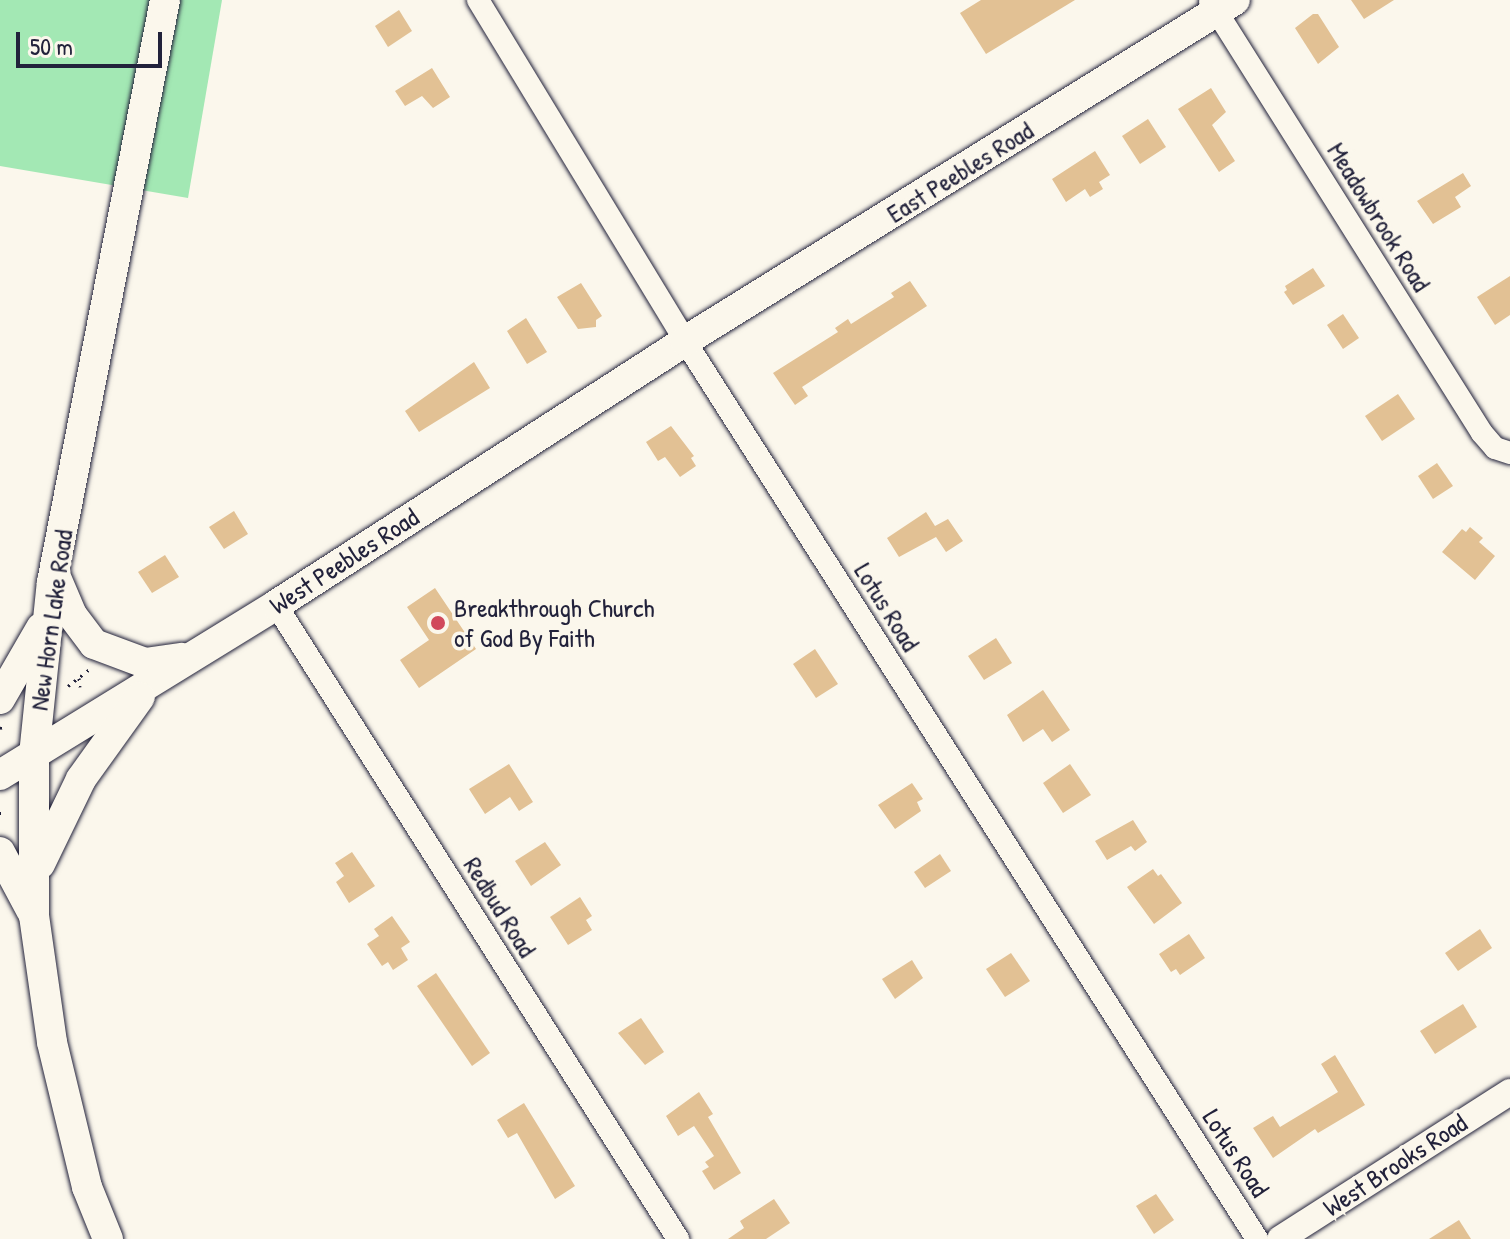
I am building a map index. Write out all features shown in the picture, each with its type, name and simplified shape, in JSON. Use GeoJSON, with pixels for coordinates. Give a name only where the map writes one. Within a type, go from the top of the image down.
{"type":"FeatureCollection","features":[{"type":"Feature","properties":{"kind":"main road","name":"New Horn Lake Road"},"geometry":{"type":"LineString","coordinates":[[108,1239],[87,1187],[52,1042],[34,916],[34,755],[54,573],[165,0]]}},
{"type":"Feature","properties":{"kind":"main road","name":"East Peebles Road"},"geometry":{"type":"LineString","coordinates":[[685,341],[1220,4]]}},
{"type":"Feature","properties":{"kind":"main road","name":"West Peebles Road"},"geometry":{"type":"LineString","coordinates":[[0,775],[276,605],[685,341]]}},
{"type":"Feature","properties":{"kind":"main road"},"geometry":{"type":"LineString","coordinates":[[54,573],[72,615],[94,644],[145,663],[192,657]]}},
{"type":"Feature","properties":{"kind":"main road"},"geometry":{"type":"LineString","coordinates":[[2,717],[48,616]]}},
{"type":"Feature","properties":{"kind":"main road"},"geometry":{"type":"LineString","coordinates":[[34,877],[59,818],[81,779],[152,681]]}},
{"type":"Feature","properties":{"kind":"main road"},"geometry":{"type":"LineString","coordinates":[[0,852],[34,916]]}},
{"type":"Feature","properties":{"kind":"street","name":"Lotus Road"},"geometry":{"type":"LineString","coordinates":[[478,0],[685,341],[1257,1239]]}},
{"type":"Feature","properties":{"kind":"street","name":"Meadowbrook Road"},"geometry":{"type":"LineString","coordinates":[[1220,4],[1482,433],[1495,448],[1510,453]]}},
{"type":"Feature","properties":{"kind":"street","name":"Redbud Road"},"geometry":{"type":"LineString","coordinates":[[276,605],[678,1239]]}},
{"type":"Feature","properties":{"kind":"street","name":"West Brooks Road"},"geometry":{"type":"LineString","coordinates":[[1280,1239],[1510,1092]]}},
{"type":"Feature","properties":{"kind":"path"},"geometry":{"type":"LineString","coordinates":[[68,686],[95,665]]}},
{"type":"Feature","properties":{"kind":"path"},"geometry":{"type":"LineString","coordinates":[[79,678],[80,687]]}},
{"type":"Feature","properties":{"kind":"green space"},"geometry":{"type":"Polygon","coordinates":[[[0,0],[222,0],[188,198],[0,166],[0,0]]]}},
{"type":"Feature","properties":{"kind":"building"},"geometry":{"type":"Polygon","coordinates":[[[981,0],[1075,0],[986,54],[960,13],[981,0]]]}},
{"type":"Feature","properties":{"kind":"building"},"geometry":{"type":"Polygon","coordinates":[[[1351,0],[1394,0],[1364,19],[1351,0]]]}},
{"type":"Feature","properties":{"kind":"building"},"geometry":{"type":"Polygon","coordinates":[[[399,10],[412,31],[388,47],[375,26],[399,10]]]}},
{"type":"Feature","properties":{"kind":"building"},"geometry":{"type":"Polygon","coordinates":[[[1313,14],[1318,14],[1339,47],[1318,64],[1295,28],[1313,14]]]}},
{"type":"Feature","properties":{"kind":"building"},"geometry":{"type":"Polygon","coordinates":[[[432,68],[450,97],[433,108],[422,96],[405,106],[395,91],[432,68]]]}},
{"type":"Feature","properties":{"kind":"building"},"geometry":{"type":"Polygon","coordinates":[[[1211,88],[1226,112],[1212,125],[1235,161],[1219,172],[1178,109],[1211,88]]]}},
{"type":"Feature","properties":{"kind":"building"},"geometry":{"type":"Polygon","coordinates":[[[1148,119],[1166,147],[1140,164],[1122,136],[1148,119]]]}},
{"type":"Feature","properties":{"kind":"building"},"geometry":{"type":"Polygon","coordinates":[[[1095,151],[1110,175],[1099,182],[1103,189],[1090,197],[1085,189],[1066,202],[1052,179],[1095,151]]]}},
{"type":"Feature","properties":{"kind":"building"},"geometry":{"type":"Polygon","coordinates":[[[1463,173],[1471,186],[1455,197],[1461,207],[1433,224],[1417,201],[1463,173]]]}},
{"type":"Feature","properties":{"kind":"building"},"geometry":{"type":"Polygon","coordinates":[[[1313,268],[1325,286],[1293,305],[1284,292],[1287,290],[1285,286],[1313,268]]]}},
{"type":"Feature","properties":{"kind":"building"},"geometry":{"type":"Polygon","coordinates":[[[1510,276],[1510,315],[1495,325],[1477,297],[1510,276]]]}},
{"type":"Feature","properties":{"kind":"building"},"geometry":{"type":"Polygon","coordinates":[[[910,281],[927,306],[802,387],[808,396],[795,405],[773,373],[838,332],[835,328],[848,319],[851,324],[894,297],[891,293],[910,281]]]}},
{"type":"Feature","properties":{"kind":"building"},"geometry":{"type":"Polygon","coordinates":[[[581,283],[602,316],[596,320],[596,327],[578,329],[557,297],[581,283]]]}},
{"type":"Feature","properties":{"kind":"building"},"geometry":{"type":"Polygon","coordinates":[[[1343,314],[1359,338],[1343,349],[1327,325],[1343,314]]]}},
{"type":"Feature","properties":{"kind":"building"},"geometry":{"type":"Polygon","coordinates":[[[526,318],[547,352],[527,364],[507,331],[526,318]]]}},
{"type":"Feature","properties":{"kind":"building"},"geometry":{"type":"Polygon","coordinates":[[[474,362],[490,388],[419,432],[405,411],[474,362]]]}},
{"type":"Feature","properties":{"kind":"building"},"geometry":{"type":"Polygon","coordinates":[[[1398,394],[1415,419],[1382,441],[1365,416],[1398,394]]]}},
{"type":"Feature","properties":{"kind":"building"},"geometry":{"type":"Polygon","coordinates":[[[671,426],[694,456],[691,458],[696,466],[680,477],[665,457],[658,461],[646,442],[671,426]]]}},
{"type":"Feature","properties":{"kind":"building"},"geometry":{"type":"Polygon","coordinates":[[[1437,463],[1453,486],[1433,499],[1418,476],[1437,463]]]}},
{"type":"Feature","properties":{"kind":"building"},"geometry":{"type":"Polygon","coordinates":[[[234,511],[248,534],[224,549],[209,527],[234,511]]]}},
{"type":"Feature","properties":{"kind":"building"},"geometry":{"type":"Polygon","coordinates":[[[926,512],[935,526],[948,519],[963,541],[946,552],[936,537],[899,557],[887,538],[926,512]]]}},
{"type":"Feature","properties":{"kind":"building"},"geometry":{"type":"Polygon","coordinates":[[[1470,527],[1483,538],[1479,542],[1495,556],[1475,580],[1442,552],[1462,529],[1466,532],[1470,527]]]}},
{"type":"Feature","properties":{"kind":"building"},"geometry":{"type":"Polygon","coordinates":[[[165,555],[179,577],[152,593],[138,572],[165,555]]]}},
{"type":"Feature","properties":{"kind":"building","name":"Breakthrough Church of God By Faith"},"geometry":{"type":"Polygon","coordinates":[[[435,588],[476,649],[419,688],[400,660],[429,640],[407,607],[435,588]]]}},
{"type":"Feature","properties":{"kind":"building"},"geometry":{"type":"Polygon","coordinates":[[[996,638],[1012,663],[984,680],[968,656],[996,638]]]}},
{"type":"Feature","properties":{"kind":"building"},"geometry":{"type":"Polygon","coordinates":[[[815,649],[838,684],[816,698],[793,664],[815,649]]]}},
{"type":"Feature","properties":{"kind":"building"},"geometry":{"type":"Polygon","coordinates":[[[1043,690],[1070,730],[1052,742],[1043,729],[1023,742],[1007,715],[1043,690]]]}},
{"type":"Feature","properties":{"kind":"building"},"geometry":{"type":"Polygon","coordinates":[[[509,764],[533,802],[519,811],[510,797],[485,814],[469,789],[509,764]]]}},
{"type":"Feature","properties":{"kind":"building"},"geometry":{"type":"Polygon","coordinates":[[[1070,764],[1091,795],[1063,813],[1043,783],[1070,764]]]}},
{"type":"Feature","properties":{"kind":"building"},"geometry":{"type":"Polygon","coordinates":[[[912,783],[923,799],[917,802],[921,811],[895,829],[878,805],[912,783]]]}},
{"type":"Feature","properties":{"kind":"building"},"geometry":{"type":"Polygon","coordinates":[[[1133,820],[1147,842],[1135,851],[1131,846],[1107,860],[1095,841],[1133,820]]]}},
{"type":"Feature","properties":{"kind":"building"},"geometry":{"type":"Polygon","coordinates":[[[545,842],[561,865],[531,886],[515,861],[545,842]]]}},
{"type":"Feature","properties":{"kind":"building"},"geometry":{"type":"Polygon","coordinates":[[[352,852],[375,886],[349,903],[336,882],[344,876],[335,863],[352,852]]]}},
{"type":"Feature","properties":{"kind":"building"},"geometry":{"type":"Polygon","coordinates":[[[940,854],[951,871],[925,888],[914,872],[940,854]]]}},
{"type":"Feature","properties":{"kind":"building"},"geometry":{"type":"Polygon","coordinates":[[[1153,869],[1158,876],[1161,874],[1182,903],[1154,924],[1127,887],[1153,869]]]}},
{"type":"Feature","properties":{"kind":"building"},"geometry":{"type":"Polygon","coordinates":[[[580,897],[592,916],[586,920],[592,930],[568,945],[550,917],[580,897]]]}},
{"type":"Feature","properties":{"kind":"building"},"geometry":{"type":"Polygon","coordinates":[[[392,916],[410,942],[401,948],[408,960],[393,970],[388,962],[382,966],[367,944],[379,936],[374,929],[392,916]]]}},
{"type":"Feature","properties":{"kind":"building"},"geometry":{"type":"Polygon","coordinates":[[[1480,929],[1492,948],[1458,971],[1445,953],[1480,929]]]}},
{"type":"Feature","properties":{"kind":"building"},"geometry":{"type":"Polygon","coordinates":[[[1189,934],[1205,958],[1180,975],[1176,969],[1171,972],[1159,954],[1189,934]]]}},
{"type":"Feature","properties":{"kind":"building"},"geometry":{"type":"Polygon","coordinates":[[[1011,953],[1030,981],[1005,997],[986,969],[1011,953]]]}},
{"type":"Feature","properties":{"kind":"building"},"geometry":{"type":"Polygon","coordinates":[[[912,960],[923,978],[895,999],[882,979],[912,960]]]}},
{"type":"Feature","properties":{"kind":"building"},"geometry":{"type":"Polygon","coordinates":[[[436,973],[490,1053],[472,1066],[417,986],[436,973]]]}},
{"type":"Feature","properties":{"kind":"building"},"geometry":{"type":"Polygon","coordinates":[[[1463,1004],[1477,1027],[1435,1054],[1420,1031],[1463,1004]]]}},
{"type":"Feature","properties":{"kind":"building"},"geometry":{"type":"Polygon","coordinates":[[[641,1018],[664,1052],[645,1065],[618,1033],[641,1018]]]}},
{"type":"Feature","properties":{"kind":"building"},"geometry":{"type":"Polygon","coordinates":[[[1335,1055],[1365,1105],[1318,1133],[1315,1129],[1273,1158],[1253,1128],[1273,1116],[1280,1127],[1338,1092],[1321,1064],[1335,1055]]]}},
{"type":"Feature","properties":{"kind":"building"},"geometry":{"type":"Polygon","coordinates":[[[699,1092],[713,1114],[708,1117],[741,1173],[714,1190],[702,1171],[709,1167],[705,1162],[714,1156],[694,1126],[678,1136],[666,1116],[699,1092]]]}},
{"type":"Feature","properties":{"kind":"building"},"geometry":{"type":"Polygon","coordinates":[[[524,1103],[575,1186],[555,1199],[517,1133],[508,1138],[497,1120],[524,1103]]]}},
{"type":"Feature","properties":{"kind":"building"},"geometry":{"type":"Polygon","coordinates":[[[1156,1194],[1174,1220],[1154,1234],[1136,1206],[1156,1194]]]}},
{"type":"Feature","properties":{"kind":"building"},"geometry":{"type":"Polygon","coordinates":[[[774,1199],[790,1223],[766,1239],[728,1239],[744,1228],[740,1221],[774,1199]]]}},
{"type":"Feature","properties":{"kind":"building"},"geometry":{"type":"Polygon","coordinates":[[[1459,1220],[1471,1239],[1429,1239],[1459,1220]]]}},
{"type":"Feature","properties":{"kind":"place","name":"Breakthrough Church of God By Faith"},"geometry":{"type":"Point","coordinates":[438,623]}}]}
